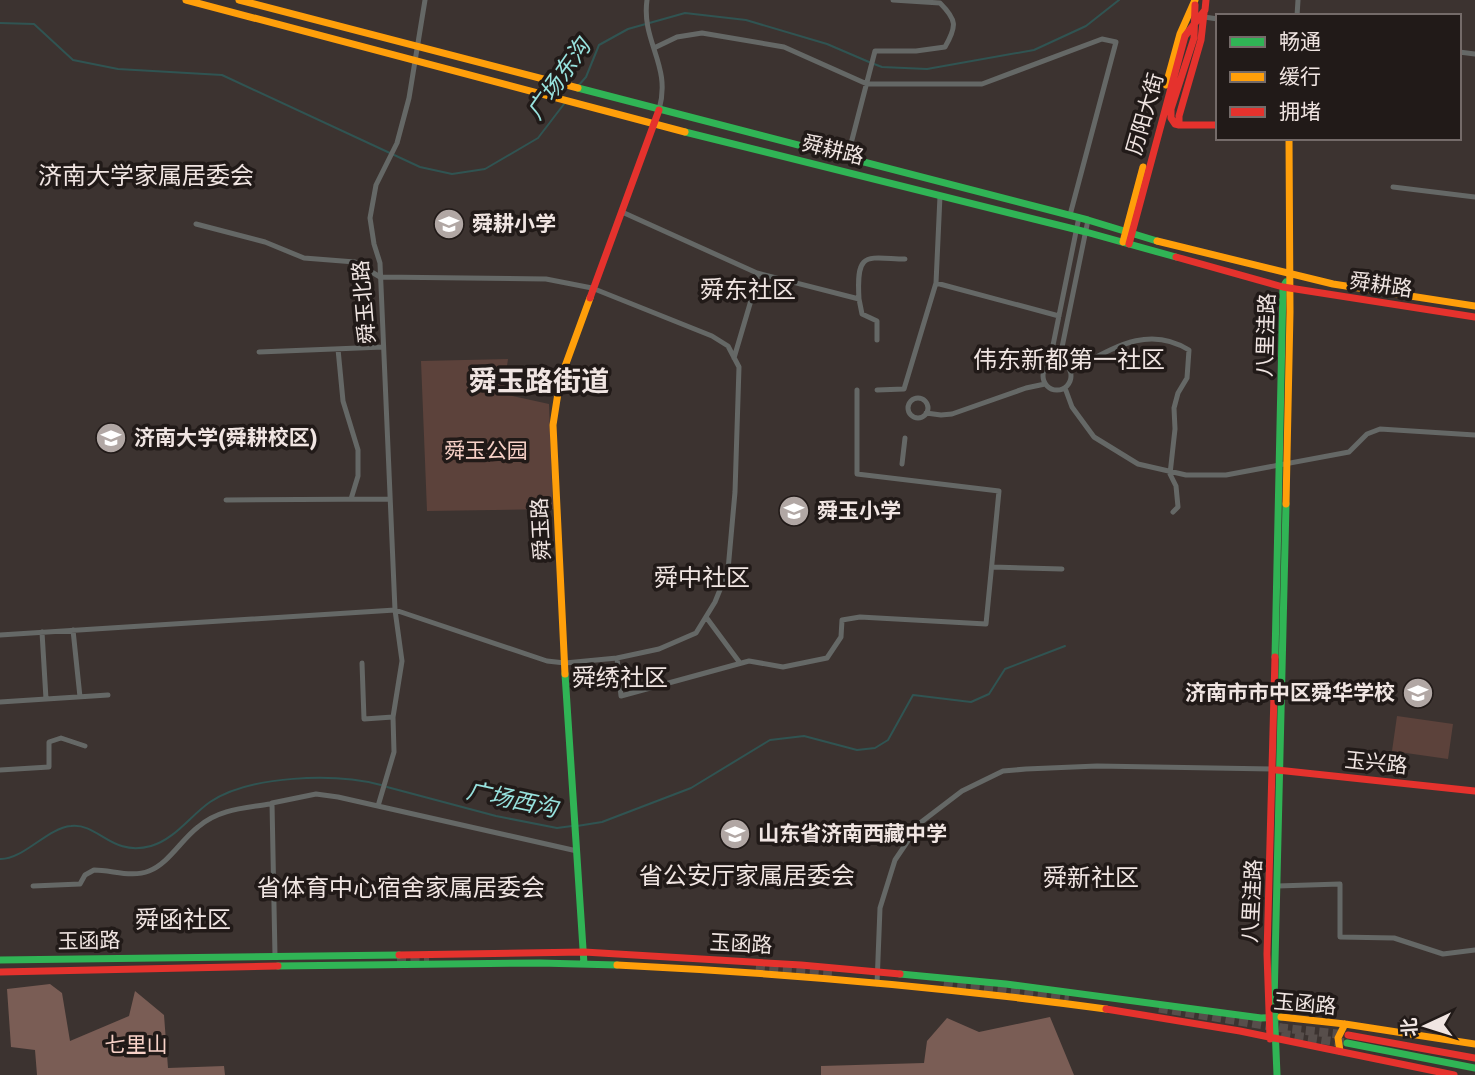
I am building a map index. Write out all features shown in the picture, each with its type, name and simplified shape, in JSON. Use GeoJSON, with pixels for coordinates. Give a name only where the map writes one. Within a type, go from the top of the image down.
{"type":"FeatureCollection","features":[{"type":"Feature","properties":{"kind":"main road","name":"舜耕路"},"geometry":{"type":"LineString","coordinates":[[186,0],[558,99],[1086,232],[1287,288],[1475,317]]}},
{"type":"Feature","properties":{"kind":"main road","name":"舜耕路"},"geometry":{"type":"LineString","coordinates":[[239,0],[1075,216],[1215,257],[1333,284],[1475,306]]}},
{"type":"Feature","properties":{"kind":"main road"},"geometry":{"type":"LineString","coordinates":[[1179,125],[1179,116],[1201,40],[1206,0]]}},
{"type":"Feature","properties":{"kind":"main road"},"geometry":{"type":"LineString","coordinates":[[1195,2],[1195,38],[1171,109],[1171,118],[1179,125],[1216,125]]}},
{"type":"Feature","properties":{"kind":"main road","name":"历阳大街"},"geometry":{"type":"LineString","coordinates":[[1129,233],[1180,34],[1195,2]]}},
{"type":"Feature","properties":{"kind":"main road","name":"历阳大街"},"geometry":{"type":"LineString","coordinates":[[1126,243],[1185,36],[1205,13]]}},
{"type":"Feature","properties":{"kind":"main road","name":"舜玉路"},"geometry":{"type":"LineString","coordinates":[[584,964],[553,425],[560,380],[659,110]]}},
{"type":"Feature","properties":{"kind":"main road"},"geometry":{"type":"LineString","coordinates":[[1289,140],[1290,274]]}},
{"type":"Feature","properties":{"kind":"main road","name":"八里洼路"},"geometry":{"type":"LineString","coordinates":[[1271,1018],[1277,886],[1282,463],[1287,288],[1290,274]]}},
{"type":"Feature","properties":{"kind":"main road","name":"八里洼路"},"geometry":{"type":"LineString","coordinates":[[1275,1075],[1267,954],[1277,770]]}},
{"type":"Feature","properties":{"kind":"main road","name":"玉兴路"},"geometry":{"type":"LineString","coordinates":[[1277,770],[1475,791]]}},
{"type":"Feature","properties":{"kind":"main road","name":"玉函路"},"geometry":{"type":"LineString","coordinates":[[0,960],[584,952],[801,965],[1006,984],[1141,1003],[1345,1024],[1475,1044]]}},
{"type":"Feature","properties":{"kind":"main road","name":"玉函路"},"geometry":{"type":"LineString","coordinates":[[0,972],[169,967],[584,964],[770,974],[1144,1013],[1272,1036],[1454,1075]]}},
{"type":"Feature","properties":{"kind":"main road"},"geometry":{"type":"LineString","coordinates":[[1340,1051],[1338,1038],[1345,1024]]}},
{"type":"Feature","properties":{"kind":"main road"},"geometry":{"type":"LineString","coordinates":[[1347,1039],[1475,1058]]}},
{"type":"Feature","properties":{"kind":"main road"},"geometry":{"type":"LineString","coordinates":[[1422,1052],[1475,1053]]}},
{"type":"Feature","properties":{"kind":"main road"},"geometry":{"type":"LineString","coordinates":[[1422,1052],[1475,1068]]}},
{"type":"Feature","properties":{"kind":"main road"},"geometry":{"type":"LineString","coordinates":[[1422,1052],[1446,1066],[1475,1074]]}},
{"type":"Feature","properties":{"kind":"street","name":"舜玉北路"},"geometry":{"type":"LineString","coordinates":[[378,806],[394,752],[393,718],[402,661],[395,610],[380,263],[370,218],[376,186],[397,143],[409,98],[425,0]]}},
{"type":"Feature","properties":{"kind":"street"},"geometry":{"type":"LineString","coordinates":[[648,0],[646,14],[650,36],[663,78],[664,94],[659,110]]}},
{"type":"Feature","properties":{"kind":"street"},"geometry":{"type":"LineString","coordinates":[[846,159],[875,51],[916,51],[945,47],[954,31],[952,15],[940,3],[893,0]]}},
{"type":"Feature","properties":{"kind":"street"},"geometry":{"type":"LineString","coordinates":[[1205,13],[1216,18]]}},
{"type":"Feature","properties":{"kind":"street"},"geometry":{"type":"LineString","coordinates":[[654,48],[677,37],[702,33],[785,47],[867,84],[982,84],[1102,39],[1116,42],[1075,216],[1076,230],[1049,365],[1044,372],[1045,384]]}},
{"type":"Feature","properties":{"kind":"street"},"geometry":{"type":"LineString","coordinates":[[1392,187],[1475,197]]}},
{"type":"Feature","properties":{"kind":"street"},"geometry":{"type":"LineString","coordinates":[[910,402],[922,399],[927,406],[926,413],[922,417],[914,417],[908,410],[910,402],[904,389],[936,283],[940,196]]}},
{"type":"Feature","properties":{"kind":"street"},"geometry":{"type":"LineString","coordinates":[[622,212],[757,272],[859,299]]}},
{"type":"Feature","properties":{"kind":"street"},"geometry":{"type":"LineString","coordinates":[[1059,362],[1088,220]]}},
{"type":"Feature","properties":{"kind":"street"},"geometry":{"type":"LineString","coordinates":[[0,635],[395,610],[547,661],[565,663],[617,658],[659,649],[696,633],[706,617],[728,570],[737,444],[739,366],[728,346],[712,336],[593,288],[546,279],[380,277],[355,262],[304,258],[265,242],[196,224]]}},
{"type":"Feature","properties":{"kind":"street"},"geometry":{"type":"LineString","coordinates":[[877,340],[877,321],[862,314],[859,299],[858,278],[862,263],[873,256],[905,259]]}},
{"type":"Feature","properties":{"kind":"street"},"geometry":{"type":"LineString","coordinates":[[734,358],[757,272]]}},
{"type":"Feature","properties":{"kind":"street"},"geometry":{"type":"LineString","coordinates":[[936,283],[1059,316]]}},
{"type":"Feature","properties":{"kind":"street"},"geometry":{"type":"LineString","coordinates":[[1070,370],[1114,347],[1139,339],[1175,341],[1189,350],[1188,377],[1178,393],[1174,408],[1175,429],[1170,471],[1176,486],[1178,507],[1173,512]]}},
{"type":"Feature","properties":{"kind":"street"},"geometry":{"type":"LineString","coordinates":[[259,352],[383,347]]}},
{"type":"Feature","properties":{"kind":"street"},"geometry":{"type":"LineString","coordinates":[[338,349],[343,401],[359,450],[358,476],[351,499]]}},
{"type":"Feature","properties":{"kind":"street"},"geometry":{"type":"LineString","coordinates":[[1049,365],[1059,362]]}},
{"type":"Feature","properties":{"kind":"street"},"geometry":{"type":"LineString","coordinates":[[1059,362],[1070,370]]}},
{"type":"Feature","properties":{"kind":"street"},"geometry":{"type":"LineString","coordinates":[[1065,388],[1070,380],[1070,370]]}},
{"type":"Feature","properties":{"kind":"street"},"geometry":{"type":"LineString","coordinates":[[926,413],[952,414],[1045,384],[1052,389],[1065,388]]}},
{"type":"Feature","properties":{"kind":"street"},"geometry":{"type":"LineString","coordinates":[[1065,388],[1072,407],[1094,437],[1138,464],[1186,475],[1226,475],[1349,452],[1367,433],[1380,429],[1475,435]]}},
{"type":"Feature","properties":{"kind":"street"},"geometry":{"type":"LineString","coordinates":[[877,390],[904,389]]}},
{"type":"Feature","properties":{"kind":"street"},"geometry":{"type":"LineString","coordinates":[[617,658],[621,696],[748,661],[783,667],[827,658],[841,637],[842,620],[860,617],[986,624],[999,491],[857,474],[857,390]]}},
{"type":"Feature","properties":{"kind":"street"},"geometry":{"type":"LineString","coordinates":[[902,464],[905,438]]}},
{"type":"Feature","properties":{"kind":"street"},"geometry":{"type":"LineString","coordinates":[[226,500],[390,499]]}},
{"type":"Feature","properties":{"kind":"street"},"geometry":{"type":"LineString","coordinates":[[992,566],[1062,569]]}},
{"type":"Feature","properties":{"kind":"street"},"geometry":{"type":"LineString","coordinates":[[706,617],[740,663]]}},
{"type":"Feature","properties":{"kind":"street"},"geometry":{"type":"LineString","coordinates":[[73,630],[80,697]]}},
{"type":"Feature","properties":{"kind":"street"},"geometry":{"type":"LineString","coordinates":[[42,632],[46,699]]}},
{"type":"Feature","properties":{"kind":"street"},"geometry":{"type":"LineString","coordinates":[[362,663],[364,719],[393,718]]}},
{"type":"Feature","properties":{"kind":"street"},"geometry":{"type":"LineString","coordinates":[[0,702],[108,695]]}},
{"type":"Feature","properties":{"kind":"street"},"geometry":{"type":"LineString","coordinates":[[0,770],[49,767],[49,742],[61,738],[85,746]]}},
{"type":"Feature","properties":{"kind":"street"},"geometry":{"type":"LineString","coordinates":[[877,984],[880,908],[895,860],[920,823],[962,791],[1003,771],[1026,769],[1097,766],[1277,770]]}},
{"type":"Feature","properties":{"kind":"street"},"geometry":{"type":"LineString","coordinates":[[275,956],[272,803],[316,794],[577,850]]}},
{"type":"Feature","properties":{"kind":"street"},"geometry":{"type":"LineString","coordinates":[[33,886],[80,884],[85,875],[94,870],[118,874],[148,872],[163,862],[199,826],[219,813],[270,804]]}},
{"type":"Feature","properties":{"kind":"street"},"geometry":{"type":"LineString","coordinates":[[1277,886],[1340,884],[1340,937],[1394,938],[1443,954],[1475,950]]}},
{"type":"Feature","properties":{"kind":"green space","name":"舜玉公园"},"geometry":{"type":"Polygon","coordinates":[[[508,359],[503,394],[549,404],[553,509],[427,511],[421,361],[508,359]]]}},
{"type":"Feature","properties":{"kind":"green space"},"geometry":{"type":"Polygon","coordinates":[[[1397,716],[1453,724],[1448,759],[1392,751],[1397,716]]]}},
{"type":"Feature","properties":{"kind":"green space","name":"七里山"},"geometry":{"type":"Polygon","coordinates":[[[50,984],[62,993],[70,1041],[129,1016],[135,991],[164,1015],[168,1068],[224,1066],[225,1075],[37,1075],[35,1050],[11,1047],[7,989],[50,984]]]}},
{"type":"Feature","properties":{"kind":"green space"},"geometry":{"type":"Polygon","coordinates":[[[1050,1017],[1074,1075],[821,1075],[821,1066],[924,1063],[927,1041],[947,1018],[979,1032],[1050,1017]]]}},
{"type":"Feature","properties":{"kind":"waterway","name":"广场东沟"},"geometry":{"type":"LineString","coordinates":[[874,64],[882,67],[927,69],[1034,50],[1086,26],[1119,0]]}},
{"type":"Feature","properties":{"kind":"waterway","name":"广场东沟"},"geometry":{"type":"LineString","coordinates":[[578,86],[586,77],[599,45],[628,29],[685,13],[746,20],[827,44],[869,62]]}},
{"type":"Feature","properties":{"kind":"waterway","name":"广场东沟"},"geometry":{"type":"LineString","coordinates":[[0,23],[34,24],[73,60],[118,69],[222,75],[420,167],[452,174],[485,169],[538,138],[564,104]]}},
{"type":"Feature","properties":{"kind":"waterway","name":"广场西沟"},"geometry":{"type":"LineString","coordinates":[[577,826],[602,822],[691,788],[770,740],[804,736],[857,750],[875,748],[888,740],[913,695],[971,702],[989,694],[1005,669],[1065,646]]}},
{"type":"Feature","properties":{"kind":"waterway","name":"广场西沟"},"geometry":{"type":"LineString","coordinates":[[0,859],[17,855],[53,832],[71,826],[90,829],[115,844],[126,847],[151,846],[175,833],[210,802],[247,786],[317,778],[381,785]]}},
{"type":"Feature","properties":{"kind":"waterway","name":"广场西沟"},"geometry":{"type":"LineString","coordinates":[[387,787],[496,816],[557,828],[572,826]]}},
{"type":"Feature","properties":{"kind":"tunnel"},"geometry":{"type":"LineString","coordinates":[[397,961],[429,961]]}},
{"type":"Feature","properties":{"kind":"tunnel"},"geometry":{"type":"LineString","coordinates":[[756,966],[832,972]]}},
{"type":"Feature","properties":{"kind":"tunnel"},"geometry":{"type":"LineString","coordinates":[[944,982],[1069,996]]}},
{"type":"Feature","properties":{"kind":"tunnel"},"geometry":{"type":"LineString","coordinates":[[1159,1008],[1282,1028],[1346,1035]]}},
{"type":"Feature","properties":{"kind":"tunnel"},"geometry":{"type":"LineString","coordinates":[[1268,1032],[1345,1043]]}},
{"type":"Feature","properties":{"kind":"traffic: fast"},"geometry":{"type":"LineString","coordinates":[[578,88],[1088,220],[1157,241]]}},
{"type":"Feature","properties":{"kind":"traffic: fast"},"geometry":{"type":"LineString","coordinates":[[685,132],[1176,257]]}},
{"type":"Feature","properties":{"kind":"traffic: fast"},"geometry":{"type":"LineString","coordinates":[[1275,657],[1283,287],[1286,282]]}},
{"type":"Feature","properties":{"kind":"traffic: fast"},"geometry":{"type":"LineString","coordinates":[[1277,1075],[1274,1003],[1286,504]]}},
{"type":"Feature","properties":{"kind":"traffic: fast"},"geometry":{"type":"LineString","coordinates":[[565,674],[584,964]]}},
{"type":"Feature","properties":{"kind":"traffic: fast"},"geometry":{"type":"LineString","coordinates":[[0,960],[399,955]]}},
{"type":"Feature","properties":{"kind":"traffic: fast"},"geometry":{"type":"LineString","coordinates":[[278,966],[540,963],[617,965]]}},
{"type":"Feature","properties":{"kind":"traffic: fast"},"geometry":{"type":"LineString","coordinates":[[900,974],[1006,984],[1261,1018],[1281,1017]]}},
{"type":"Feature","properties":{"kind":"traffic: fast"},"geometry":{"type":"LineString","coordinates":[[1347,1043],[1475,1068]]}},
{"type":"Feature","properties":{"kind":"traffic: slow"},"geometry":{"type":"LineString","coordinates":[[186,0],[685,132]]}},
{"type":"Feature","properties":{"kind":"traffic: slow"},"geometry":{"type":"LineString","coordinates":[[239,0],[578,88]]}},
{"type":"Feature","properties":{"kind":"traffic: slow"},"geometry":{"type":"LineString","coordinates":[[1166,85],[1180,34],[1195,0]]}},
{"type":"Feature","properties":{"kind":"traffic: slow"},"geometry":{"type":"LineString","coordinates":[[1286,504],[1290,312],[1289,140]]}},
{"type":"Feature","properties":{"kind":"traffic: slow"},"geometry":{"type":"LineString","coordinates":[[1123,242],[1143,167]]}},
{"type":"Feature","properties":{"kind":"traffic: slow"},"geometry":{"type":"LineString","coordinates":[[1157,241],[1333,284],[1475,306]]}},
{"type":"Feature","properties":{"kind":"traffic: slow"},"geometry":{"type":"LineString","coordinates":[[565,674],[553,425],[560,380],[590,298]]}},
{"type":"Feature","properties":{"kind":"traffic: slow"},"geometry":{"type":"LineString","coordinates":[[617,965],[862,982],[1106,1009]]}},
{"type":"Feature","properties":{"kind":"traffic: slow"},"geometry":{"type":"LineString","coordinates":[[1281,1017],[1475,1044]]}},
{"type":"Feature","properties":{"kind":"traffic: slow"},"geometry":{"type":"LineString","coordinates":[[1340,1051],[1338,1038],[1345,1024]]}},
{"type":"Feature","properties":{"kind":"traffic: jam"},"geometry":{"type":"LineString","coordinates":[[1129,244],[1185,36],[1205,10],[1206,0]]}},
{"type":"Feature","properties":{"kind":"traffic: jam"},"geometry":{"type":"LineString","coordinates":[[1195,5],[1194,38],[1171,109],[1171,118],[1179,125],[1216,125]]}},
{"type":"Feature","properties":{"kind":"traffic: jam"},"geometry":{"type":"LineString","coordinates":[[1179,125],[1179,116],[1201,40],[1204,13]]}},
{"type":"Feature","properties":{"kind":"traffic: jam"},"geometry":{"type":"LineString","coordinates":[[590,298],[659,110]]}},
{"type":"Feature","properties":{"kind":"traffic: jam"},"geometry":{"type":"LineString","coordinates":[[1176,257],[1283,287],[1475,317]]}},
{"type":"Feature","properties":{"kind":"traffic: jam"},"geometry":{"type":"LineString","coordinates":[[1270,1039],[1267,954],[1275,657]]}},
{"type":"Feature","properties":{"kind":"traffic: jam"},"geometry":{"type":"LineString","coordinates":[[1277,770],[1475,791]]}},
{"type":"Feature","properties":{"kind":"traffic: jam"},"geometry":{"type":"LineString","coordinates":[[399,955],[584,952],[801,965],[900,974]]}},
{"type":"Feature","properties":{"kind":"traffic: jam"},"geometry":{"type":"LineString","coordinates":[[0,972],[278,966]]}},
{"type":"Feature","properties":{"kind":"traffic: jam"},"geometry":{"type":"LineString","coordinates":[[1106,1009],[1240,1031],[1454,1075]]}},
{"type":"Feature","properties":{"kind":"traffic: jam"},"geometry":{"type":"LineString","coordinates":[[1348,1035],[1475,1058]]}},
{"type":"Feature","properties":{"kind":"place","name":"舜耕小学"},"geometry":{"type":"Point","coordinates":[449,224]}},
{"type":"Feature","properties":{"kind":"place","name":"济南大学(舜耕校区)"},"geometry":{"type":"Point","coordinates":[111,438]}},
{"type":"Feature","properties":{"kind":"place","name":"舜玉小学"},"geometry":{"type":"Point","coordinates":[794,511]}},
{"type":"Feature","properties":{"kind":"place","name":"济南市市中区舜华学校"},"geometry":{"type":"Point","coordinates":[1418,693]}},
{"type":"Feature","properties":{"kind":"place","name":"山东省济南西藏中学"},"geometry":{"type":"Point","coordinates":[735,834]}},
{"type":"Feature","properties":{"kind":"district","name":"济南大学家属居委会"},"geometry":{"type":"Point","coordinates":[146,176]}},
{"type":"Feature","properties":{"kind":"district","name":"舜东社区"},"geometry":{"type":"Point","coordinates":[748,290]}},
{"type":"Feature","properties":{"kind":"district","name":"伟东新都第一社区"},"geometry":{"type":"Point","coordinates":[1069,360]}},
{"type":"Feature","properties":{"kind":"district","name":"舜玉路街道"},"geometry":{"type":"Point","coordinates":[539,382]}},
{"type":"Feature","properties":{"kind":"district","name":"舜中社区"},"geometry":{"type":"Point","coordinates":[702,578]}},
{"type":"Feature","properties":{"kind":"district","name":"舜绣社区"},"geometry":{"type":"Point","coordinates":[620,678]}},
{"type":"Feature","properties":{"kind":"district","name":"省公安厅家属居委会"},"geometry":{"type":"Point","coordinates":[747,876]}},
{"type":"Feature","properties":{"kind":"district","name":"舜新社区"},"geometry":{"type":"Point","coordinates":[1091,878]}},
{"type":"Feature","properties":{"kind":"district","name":"省体育中心宿舍家属居委会"},"geometry":{"type":"Point","coordinates":[401,888]}},
{"type":"Feature","properties":{"kind":"district","name":"舜函社区"},"geometry":{"type":"Point","coordinates":[183,920]}}]}
